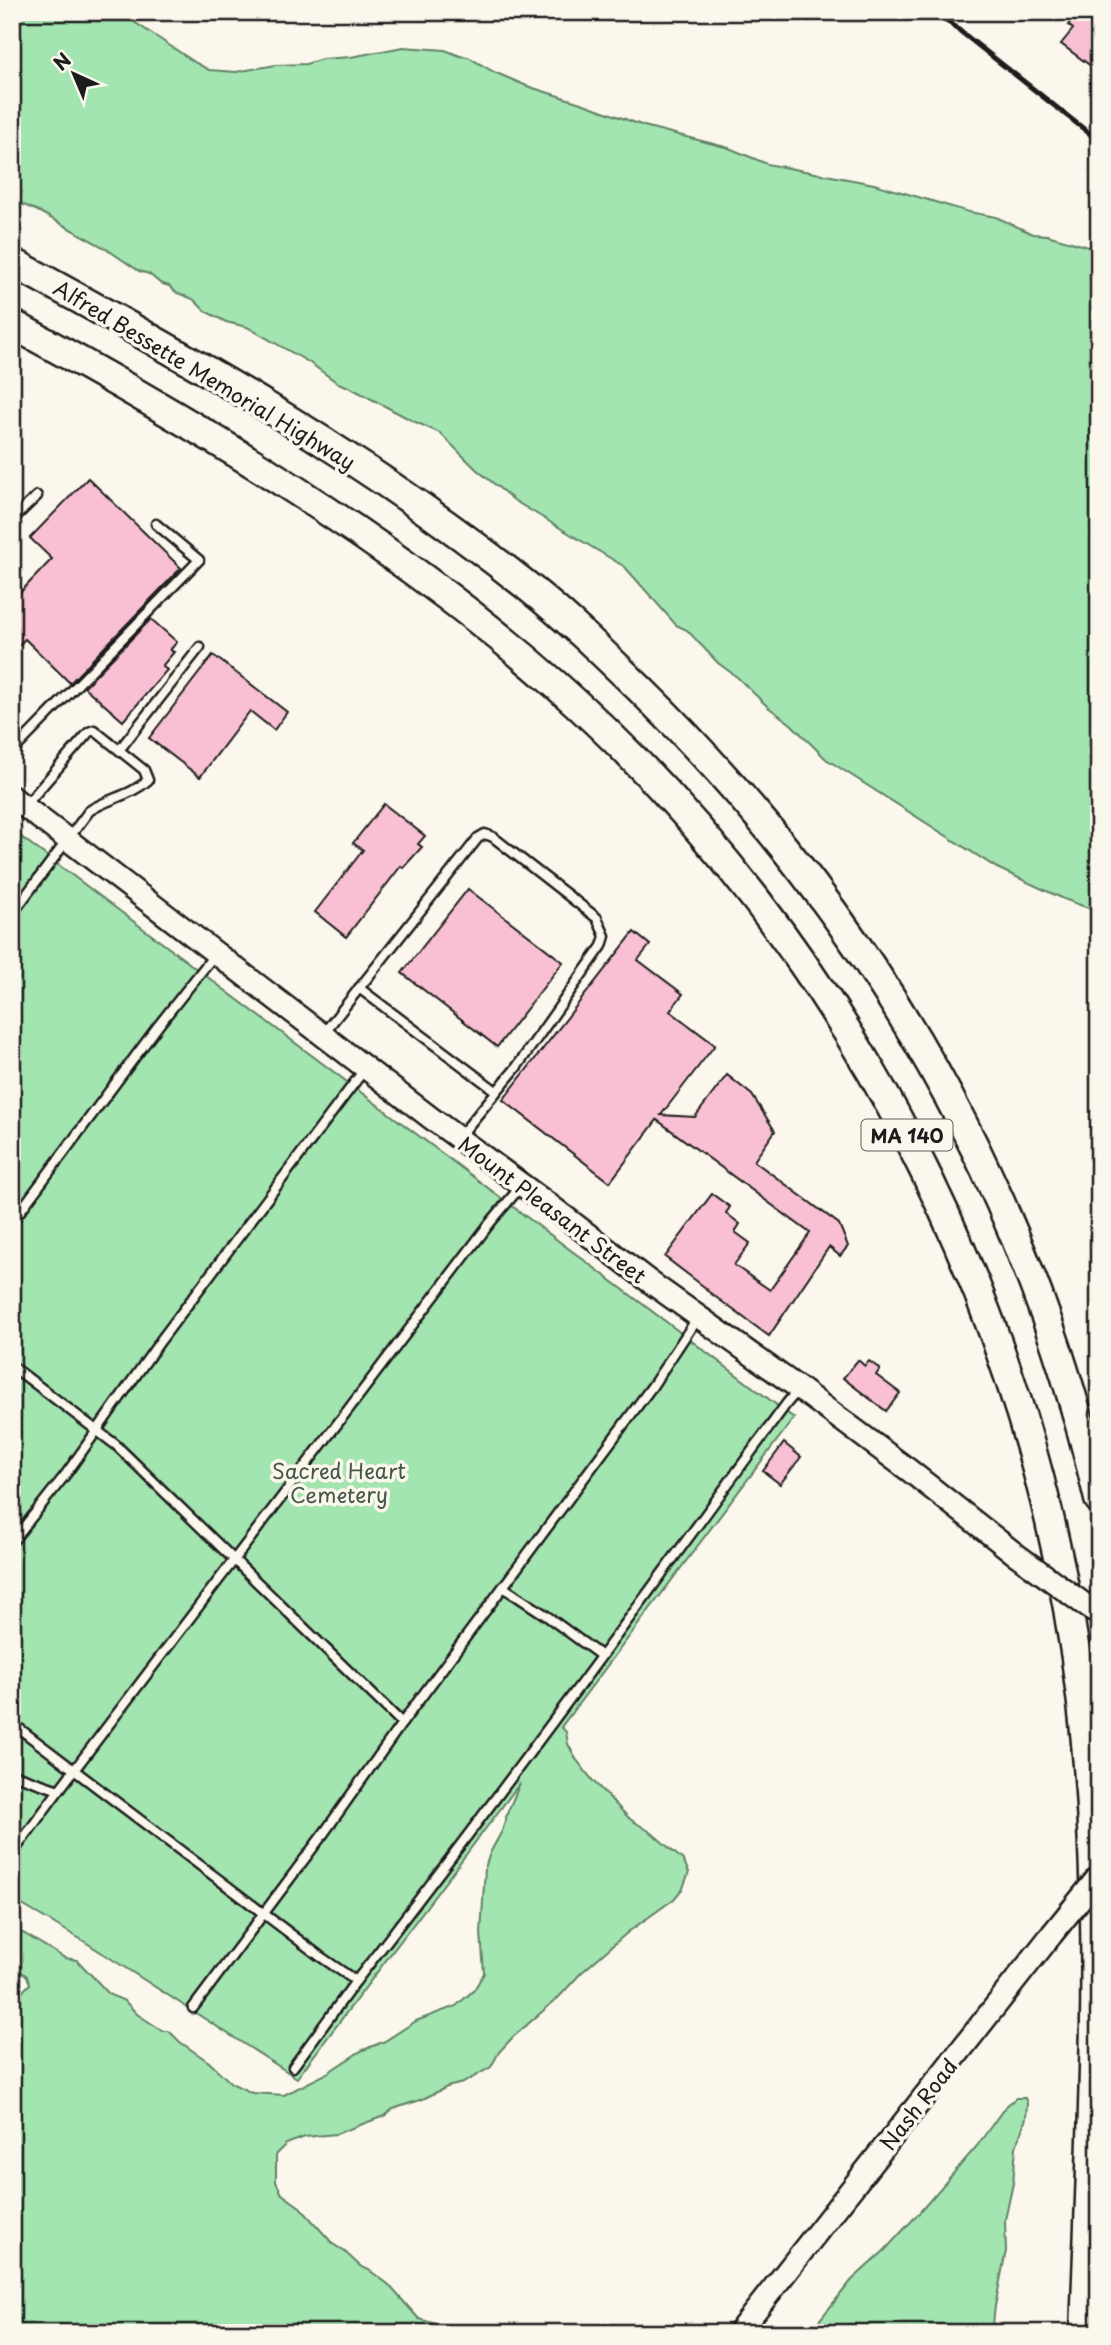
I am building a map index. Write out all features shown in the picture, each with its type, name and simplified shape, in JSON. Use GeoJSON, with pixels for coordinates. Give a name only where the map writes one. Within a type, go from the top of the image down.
{"type":"FeatureCollection","features":[{"type":"Feature","properties":{"kind":"highway","name":"Alfred Bessette Memorial Highway"},"geometry":{"type":"LineString","coordinates":[[12,262],[241,390],[331,446],[456,532],[566,619],[660,708],[733,784],[802,869],[862,953],[924,1051],[963,1123],[1015,1236],[1050,1327],[1078,1415],[1099,1499]]}},
{"type":"Feature","properties":{"kind":"highway","name":"MA 140"},"geometry":{"type":"LineString","coordinates":[[12,324],[153,404],[307,499],[481,623],[558,687],[659,785],[743,883],[825,998],[903,1128],[956,1235],[1009,1378],[1043,1497],[1075,1654],[1089,1785],[1094,1914],[1094,2058],[1085,2333]]}},
{"type":"Feature","properties":{"kind":"main road","name":"Mount Pleasant Street"},"geometry":{"type":"LineString","coordinates":[[18,801],[458,1138],[650,1282],[800,1389],[1099,1615]]}},
{"type":"Feature","properties":{"kind":"main road","name":"Nash Road"},"geometry":{"type":"LineString","coordinates":[[738,2333],[1099,1876]]}},
{"type":"Feature","properties":{"kind":"lane"},"geometry":{"type":"LineString","coordinates":[[12,520],[37,496]]}},
{"type":"Feature","properties":{"kind":"lane"},"geometry":{"type":"LineString","coordinates":[[12,752],[199,560],[156,524]]}},
{"type":"Feature","properties":{"kind":"lane"},"geometry":{"type":"LineString","coordinates":[[120,749],[200,647]]}},
{"type":"Feature","properties":{"kind":"lane"},"geometry":{"type":"LineString","coordinates":[[12,914],[89,811],[138,789],[148,780],[144,770],[94,730],[18,801]]}},
{"type":"Feature","properties":{"kind":"lane"},"geometry":{"type":"LineString","coordinates":[[12,736],[20,743]]}},
{"type":"Feature","properties":{"kind":"lane"},"geometry":{"type":"LineString","coordinates":[[323,1034],[478,838],[485,834],[493,837],[597,918],[605,936],[602,946],[516,1068],[458,1138]]}},
{"type":"Feature","properties":{"kind":"lane"},"geometry":{"type":"LineString","coordinates":[[12,1222],[158,1026],[216,953]]}},
{"type":"Feature","properties":{"kind":"lane"},"geometry":{"type":"LineString","coordinates":[[359,988],[496,1091]]}},
{"type":"Feature","properties":{"kind":"lane"},"geometry":{"type":"LineString","coordinates":[[12,1542],[66,1474],[96,1429],[366,1068]]}},
{"type":"Feature","properties":{"kind":"lane"},"geometry":{"type":"LineString","coordinates":[[12,1854],[489,1223],[522,1185]]}},
{"type":"Feature","properties":{"kind":"lane"},"geometry":{"type":"LineString","coordinates":[[193,2008],[653,1385],[698,1316]]}},
{"type":"Feature","properties":{"kind":"lane"},"geometry":{"type":"LineString","coordinates":[[12,1366],[116,1445],[402,1723]]}},
{"type":"Feature","properties":{"kind":"lane"},"geometry":{"type":"LineString","coordinates":[[293,2067],[800,1389]]}},
{"type":"Feature","properties":{"kind":"lane"},"geometry":{"type":"LineString","coordinates":[[503,1587],[600,1655]]}},
{"type":"Feature","properties":{"kind":"lane"},"geometry":{"type":"LineString","coordinates":[[12,1723],[356,1981]]}},
{"type":"Feature","properties":{"kind":"lane"},"geometry":{"type":"LineString","coordinates":[[12,1774],[59,1790]]}},
{"type":"Feature","properties":{"kind":"green space"},"geometry":{"type":"Polygon","coordinates":[[[12,12],[119,12],[209,70],[236,72],[276,65],[306,64],[322,59],[351,57],[403,47],[445,50],[468,57],[527,86],[644,126],[729,148],[767,164],[874,184],[969,212],[996,217],[1033,234],[1047,235],[1099,250],[1099,912],[997,868],[826,759],[791,724],[718,663],[687,630],[676,625],[625,567],[515,501],[476,469],[440,433],[338,383],[310,363],[247,327],[226,322],[205,311],[193,299],[139,271],[105,248],[38,211],[12,200],[12,12]]]}},
{"type":"Feature","properties":{"kind":"green space","name":"Sacred Heart Cemetery"},"geometry":{"type":"Polygon","coordinates":[[[12,830],[794,1418],[561,1727],[566,1732],[568,1744],[576,1759],[593,1781],[630,1819],[652,1833],[683,1860],[689,1872],[683,1888],[674,1899],[628,1932],[581,1973],[559,1997],[513,2037],[499,2052],[491,2067],[463,2083],[393,2109],[384,2116],[336,2134],[305,2137],[286,2144],[276,2154],[276,2182],[282,2194],[300,2207],[333,2244],[388,2284],[419,2319],[453,2326],[464,2333],[12,2333],[12,2002],[30,1984],[27,1976],[12,1964],[12,1932],[23,1933],[65,1958],[77,1960],[110,1995],[125,2001],[137,2014],[163,2031],[169,2031],[231,2083],[252,2093],[284,2095],[324,2075],[361,2051],[385,2041],[416,2021],[456,2006],[474,1990],[484,1973],[481,1933],[485,1868],[520,1783],[297,2078],[82,1940],[12,1899],[12,830]]]}},
{"type":"Feature","properties":{"kind":"green space"},"geometry":{"type":"Polygon","coordinates":[[[1016,2098],[1025,2098],[1026,2118],[1016,2147],[1013,2183],[1005,2220],[1006,2251],[992,2333],[809,2333],[852,2280],[885,2250],[919,2213],[977,2146],[1005,2107],[1016,2098]]]}},
{"type":"Feature","properties":{"kind":"building"},"geometry":{"type":"Polygon","coordinates":[[[1078,12],[1099,12],[1099,72],[1061,44],[1073,29],[1068,25],[1078,12]]]}},
{"type":"Feature","properties":{"kind":"building"},"geometry":{"type":"Polygon","coordinates":[[[88,478],[181,568],[70,683],[25,639],[12,652],[12,601],[52,559],[30,538],[88,478]]]}},
{"type":"Feature","properties":{"kind":"building"},"geometry":{"type":"Polygon","coordinates":[[[151,619],[177,642],[170,650],[174,652],[162,666],[167,670],[123,721],[84,687],[151,619]]]}},
{"type":"Feature","properties":{"kind":"building"},"geometry":{"type":"Polygon","coordinates":[[[213,655],[287,712],[274,730],[250,711],[200,777],[149,738],[213,655]]]}},
{"type":"Feature","properties":{"kind":"building"},"geometry":{"type":"Polygon","coordinates":[[[384,804],[425,836],[418,844],[422,847],[403,868],[401,866],[346,937],[315,912],[363,850],[353,843],[384,804]]]}},
{"type":"Feature","properties":{"kind":"building"},"geometry":{"type":"Polygon","coordinates":[[[468,889],[563,962],[497,1047],[402,973],[468,889]]]}},
{"type":"Feature","properties":{"kind":"building"},"geometry":{"type":"Polygon","coordinates":[[[634,932],[650,945],[638,960],[683,994],[670,1011],[715,1045],[661,1115],[695,1117],[727,1075],[752,1095],[775,1131],[754,1161],[839,1224],[848,1246],[840,1256],[829,1247],[769,1336],[665,1257],[712,1194],[730,1207],[726,1213],[740,1224],[735,1232],[750,1243],[734,1265],[770,1290],[810,1233],[657,1120],[610,1182],[503,1100],[634,932]]]}},
{"type":"Feature","properties":{"kind":"building"},"geometry":{"type":"Polygon","coordinates":[[[858,1360],[865,1366],[869,1361],[880,1369],[876,1375],[900,1393],[886,1411],[843,1378],[858,1360]]]}},
{"type":"Feature","properties":{"kind":"building"},"geometry":{"type":"Polygon","coordinates":[[[784,1443],[801,1457],[780,1484],[763,1471],[784,1443]]]}},
{"type":"Feature","properties":{"kind":"railway"},"geometry":{"type":"LineString","coordinates":[[936,12],[1099,141]]}}]}
